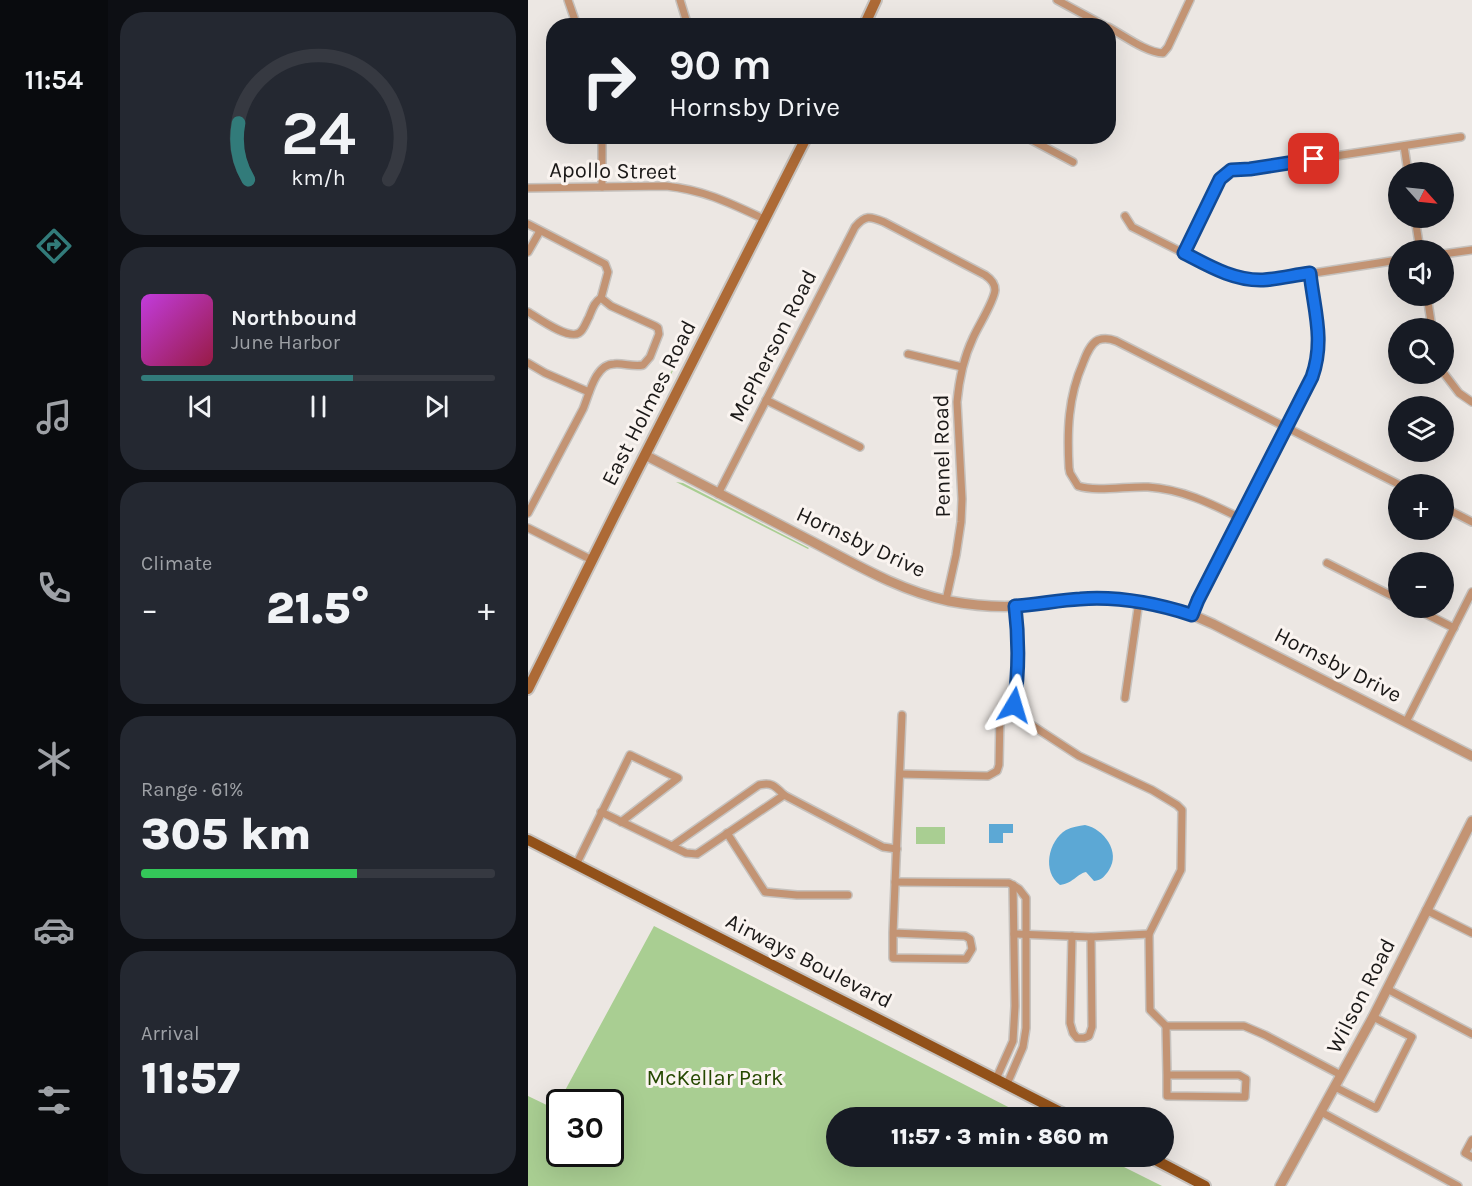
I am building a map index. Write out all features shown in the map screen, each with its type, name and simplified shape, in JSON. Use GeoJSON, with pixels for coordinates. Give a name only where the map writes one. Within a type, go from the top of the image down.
{"type":"FeatureCollection","features":[{"type":"Feature","properties":{"kind":"main road"},"geometry":{"type":"LineString","coordinates":[[868,18],[876,0]]}},
{"type":"Feature","properties":{"kind":"main road","name":"East Holmes Road"},"geometry":{"type":"LineString","coordinates":[[528,689],[803,144]]}},
{"type":"Feature","properties":{"kind":"main road","name":"Airways Boulevard"},"geometry":{"type":"LineString","coordinates":[[528,840],[1051,1107]]}},
{"type":"Feature","properties":{"kind":"main road"},"geometry":{"type":"LineString","coordinates":[[1169,1167],[1205,1186]]}},
{"type":"Feature","properties":{"kind":"street"},"geometry":{"type":"LineString","coordinates":[[568,0],[574,18]]}},
{"type":"Feature","properties":{"kind":"street"},"geometry":{"type":"LineString","coordinates":[[680,0],[686,18]]}},
{"type":"Feature","properties":{"kind":"street"},"geometry":{"type":"LineString","coordinates":[[1057,0],[1092,18]]}},
{"type":"Feature","properties":{"kind":"street"},"geometry":{"type":"LineString","coordinates":[[1116,31],[1156,53],[1163,53],[1190,0]]}},
{"type":"Feature","properties":{"kind":"street"},"geometry":{"type":"LineString","coordinates":[[1184,253],[1220,179],[1231,170],[1461,137]]}},
{"type":"Feature","properties":{"kind":"street"},"geometry":{"type":"LineString","coordinates":[[602,144],[602,187]]}},
{"type":"Feature","properties":{"kind":"street"},"geometry":{"type":"LineString","coordinates":[[1039,144],[1073,162]]}},
{"type":"Feature","properties":{"kind":"street"},"geometry":{"type":"LineString","coordinates":[[1404,146],[1406,162]]}},
{"type":"Feature","properties":{"kind":"street","name":"Apollo Street"},"geometry":{"type":"LineString","coordinates":[[528,188],[666,186],[716,197],[764,219]]}},
{"type":"Feature","properties":{"kind":"street"},"geometry":{"type":"LineString","coordinates":[[1125,216],[1132,227],[1225,273],[1247,279],[1262,280],[1388,261]]}},
{"type":"Feature","properties":{"kind":"street","name":"Pennel Road"},"geometry":{"type":"LineString","coordinates":[[865,218],[884,222],[965,263],[986,275],[995,288],[993,298],[962,367],[957,402],[962,522],[946,600]]}},
{"type":"Feature","properties":{"kind":"street","name":"McPherson Road"},"geometry":{"type":"LineString","coordinates":[[718,494],[855,227],[865,218]]}},
{"type":"Feature","properties":{"kind":"street"},"geometry":{"type":"LineString","coordinates":[[528,224],[605,264],[608,272],[601,298],[598,299],[580,332],[571,334],[528,312]]}},
{"type":"Feature","properties":{"kind":"street"},"geometry":{"type":"LineString","coordinates":[[528,252],[540,231]]}},
{"type":"Feature","properties":{"kind":"street"},"geometry":{"type":"LineString","coordinates":[[1454,252],[1472,250]]}},
{"type":"Feature","properties":{"kind":"street"},"geometry":{"type":"LineString","coordinates":[[1192,615],[1312,377],[1319,351],[1318,322],[1310,273]]}},
{"type":"Feature","properties":{"kind":"street"},"geometry":{"type":"LineString","coordinates":[[528,513],[583,409],[599,372],[607,365],[613,364],[644,365],[650,357],[659,334],[656,326],[611,306],[601,298]]}},
{"type":"Feature","properties":{"kind":"street"},"geometry":{"type":"LineString","coordinates":[[1240,518],[1192,496],[1174,491],[1135,486],[1087,488],[1078,486],[1070,473],[1068,449],[1072,394],[1090,349],[1100,340],[1116,341],[1388,479]]}},
{"type":"Feature","properties":{"kind":"street"},"geometry":{"type":"LineString","coordinates":[[908,354],[962,367]]}},
{"type":"Feature","properties":{"kind":"street"},"geometry":{"type":"LineString","coordinates":[[528,363],[589,392]]}},
{"type":"Feature","properties":{"kind":"street"},"geometry":{"type":"LineString","coordinates":[[1452,384],[1459,393],[1472,402]]}},
{"type":"Feature","properties":{"kind":"street"},"geometry":{"type":"LineString","coordinates":[[766,400],[860,447]]}},
{"type":"Feature","properties":{"kind":"street","name":"Hornsby Drive"},"geometry":{"type":"LineString","coordinates":[[645,455],[908,589],[946,600],[991,606],[1031,605],[1103,598],[1139,601],[1192,615],[1214,624],[1472,756]]}},
{"type":"Feature","properties":{"kind":"street"},"geometry":{"type":"LineString","coordinates":[[1454,513],[1472,522]]}},
{"type":"Feature","properties":{"kind":"street"},"geometry":{"type":"LineString","coordinates":[[528,528],[592,560]]}},
{"type":"Feature","properties":{"kind":"street"},"geometry":{"type":"LineString","coordinates":[[1327,563],[1388,594]]}},
{"type":"Feature","properties":{"kind":"street"},"geometry":{"type":"LineString","coordinates":[[1406,722],[1472,592]]}},
{"type":"Feature","properties":{"kind":"street"},"geometry":{"type":"LineString","coordinates":[[1125,698],[1139,601]]}},
{"type":"Feature","properties":{"kind":"street"},"geometry":{"type":"LineString","coordinates":[[1014,705],[1019,650],[1015,606]]}},
{"type":"Feature","properties":{"kind":"street"},"geometry":{"type":"LineString","coordinates":[[1434,618],[1454,628]]}},
{"type":"Feature","properties":{"kind":"street"},"geometry":{"type":"LineString","coordinates":[[893,933],[965,936],[970,939],[972,949],[966,959],[893,958],[893,933],[902,715]]}},
{"type":"Feature","properties":{"kind":"street"},"geometry":{"type":"LineString","coordinates":[[900,774],[988,776],[997,771],[999,765],[1000,716],[1016,715],[1079,756],[1152,790],[1182,810],[1181,870],[1149,934],[1150,1010],[1166,1026],[1167,1096],[1245,1097],[1246,1079],[1239,1075],[1167,1076]]}},
{"type":"Feature","properties":{"kind":"street"},"geometry":{"type":"LineString","coordinates":[[576,865],[630,755],[678,778],[621,822]]}},
{"type":"Feature","properties":{"kind":"street"},"geometry":{"type":"LineString","coordinates":[[672,846],[759,785],[768,783],[784,795],[883,847],[897,849]]}},
{"type":"Feature","properties":{"kind":"street"},"geometry":{"type":"LineString","coordinates":[[601,812],[672,846],[697,854],[784,795]]}},
{"type":"Feature","properties":{"kind":"street","name":"Wilson Road"},"geometry":{"type":"LineString","coordinates":[[1280,1186],[1387,989],[1472,821]]}},
{"type":"Feature","properties":{"kind":"street"},"geometry":{"type":"LineString","coordinates":[[727,833],[765,892],[797,895],[849,895]]}},
{"type":"Feature","properties":{"kind":"street"},"geometry":{"type":"LineString","coordinates":[[895,882],[1009,883],[1023,892],[1026,898],[1026,1028],[1023,1047],[1007,1084]]}},
{"type":"Feature","properties":{"kind":"street"},"geometry":{"type":"LineString","coordinates":[[996,1079],[1013,1041],[1015,1006],[1013,885]]}},
{"type":"Feature","properties":{"kind":"street"},"geometry":{"type":"LineString","coordinates":[[1426,910],[1472,933]]}},
{"type":"Feature","properties":{"kind":"street"},"geometry":{"type":"LineString","coordinates":[[1014,934],[1091,936],[1149,934]]}},
{"type":"Feature","properties":{"kind":"street"},"geometry":{"type":"LineString","coordinates":[[1072,936],[1070,1023],[1077,1038],[1084,1038],[1089,1036],[1092,1027],[1091,936]]}},
{"type":"Feature","properties":{"kind":"street"},"geometry":{"type":"LineString","coordinates":[[1387,989],[1472,1034]]}},
{"type":"Feature","properties":{"kind":"street"},"geometry":{"type":"LineString","coordinates":[[1335,1087],[1376,1108],[1412,1037],[1372,1017]]}},
{"type":"Feature","properties":{"kind":"street"},"geometry":{"type":"LineString","coordinates":[[1166,1026],[1244,1026],[1341,1075]]}},
{"type":"Feature","properties":{"kind":"street"},"geometry":{"type":"LineString","coordinates":[[1321,1112],[1458,1186]]}},
{"type":"Feature","properties":{"kind":"street"},"geometry":{"type":"LineString","coordinates":[[1472,1140],[1465,1153],[1472,1157]]}},
{"type":"Feature","properties":{"kind":"green space"},"geometry":{"type":"Polygon","coordinates":[[[693,331],[647,422],[646,421],[693,331]]]}},
{"type":"Feature","properties":{"kind":"green space"},"geometry":{"type":"Polygon","coordinates":[[[676,482],[683,483],[809,548],[808,549],[676,482]]]}},
{"type":"Feature","properties":{"kind":"green space"},"geometry":{"type":"Polygon","coordinates":[[[916,827],[945,827],[945,844],[916,844],[916,827]]]}},
{"type":"Feature","properties":{"kind":"green space","name":"McKellar Park"},"geometry":{"type":"Polygon","coordinates":[[[654,926],[1008,1107],[826,1107],[826,1167],[1124,1167],[1162,1186],[528,1186],[528,1096],[546,1105],[546,1167],[624,1167],[624,1089],[566,1089],[654,926]]]}},
{"type":"Feature","properties":{"kind":"water"},"geometry":{"type":"Polygon","coordinates":[[[989,824],[1013,824],[1013,833],[1003,833],[1003,843],[989,843],[989,824]]]}},
{"type":"Feature","properties":{"kind":"water"},"geometry":{"type":"Polygon","coordinates":[[[1085,825],[1098,831],[1109,842],[1113,856],[1112,863],[1106,874],[1099,880],[1094,881],[1086,872],[1060,885],[1054,879],[1049,865],[1051,849],[1055,841],[1066,830],[1085,825]]]}},
{"type":"Feature","properties":{"kind":"route"},"geometry":{"type":"LineString","coordinates":[[1014,705],[1019,650],[1015,606],[1065,600],[1114,598],[1148,602],[1192,615],[1312,377],[1319,342],[1310,273],[1262,280],[1247,279],[1225,273],[1184,253],[1220,179],[1227,172],[1314,159]]}}]}
